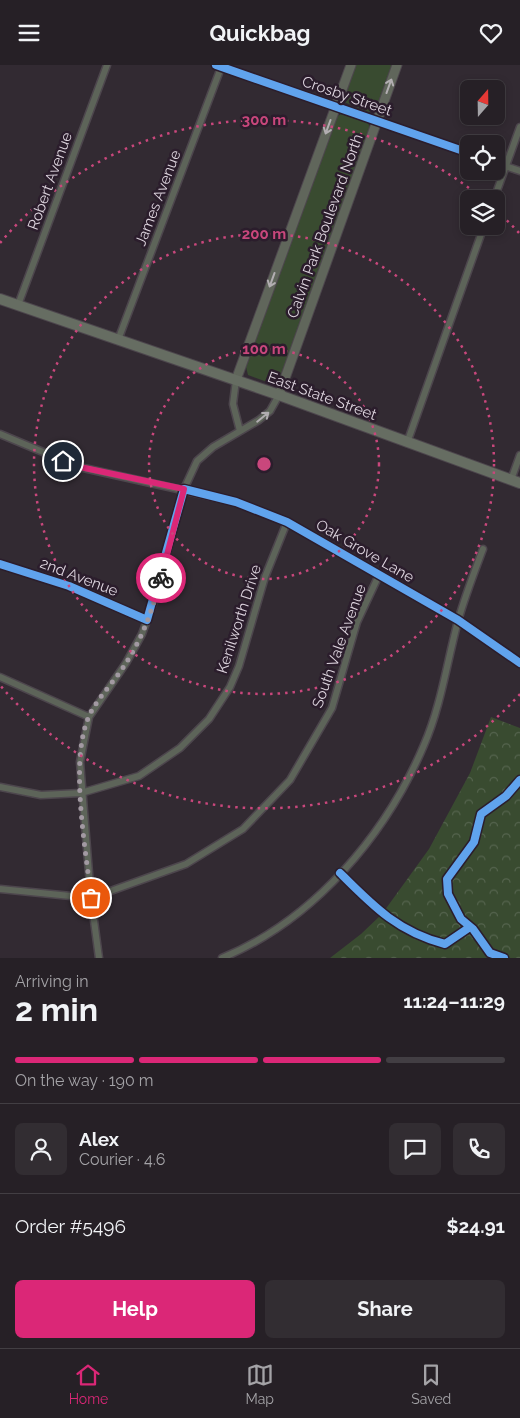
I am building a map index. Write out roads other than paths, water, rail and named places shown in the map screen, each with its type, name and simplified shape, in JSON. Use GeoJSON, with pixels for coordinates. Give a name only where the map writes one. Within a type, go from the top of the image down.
{"type":"FeatureCollection","features":[{"type":"Feature","properties":{"kind":"main road","name":"East State Street"},"geometry":{"type":"LineString","coordinates":[[0,299],[279,395],[516,482]]}},
{"type":"Feature","properties":{"kind":"street","name":"Robert Avenue"},"geometry":{"type":"LineString","coordinates":[[18,305],[107,65]]}},
{"type":"Feature","properties":{"kind":"street","name":"Calvin Park Boulevard North"},"geometry":{"type":"LineString","coordinates":[[236,380],[351,65]]}},
{"type":"Feature","properties":{"kind":"street","name":"Calvin Park Boulevard North"},"geometry":{"type":"LineString","coordinates":[[279,395],[397,65]]}},
{"type":"Feature","properties":{"kind":"street","name":"Crosby Street"},"geometry":{"type":"LineString","coordinates":[[219,66],[460,150]]}},
{"type":"Feature","properties":{"kind":"street","name":"James Avenue"},"geometry":{"type":"LineString","coordinates":[[118,340],[219,66]]}},
{"type":"Feature","properties":{"kind":"street"},"geometry":{"type":"LineString","coordinates":[[497,190],[520,127]]}},
{"type":"Feature","properties":{"kind":"street"},"geometry":{"type":"LineString","coordinates":[[506,166],[520,171]]}},
{"type":"Feature","properties":{"kind":"street"},"geometry":{"type":"LineString","coordinates":[[407,443],[481,235]]}},
{"type":"Feature","properties":{"kind":"street"},"geometry":{"type":"LineString","coordinates":[[236,380],[233,404],[240,431]]}},
{"type":"Feature","properties":{"kind":"street"},"geometry":{"type":"LineString","coordinates":[[99,958],[81,793],[80,762],[89,717],[126,663],[147,620],[184,489],[197,461],[213,447],[260,420],[270,411],[279,395]]}},
{"type":"Feature","properties":{"kind":"street","name":"Oak Grove Lane"},"geometry":{"type":"LineString","coordinates":[[0,434],[80,467],[236,502],[288,522],[458,620],[520,663]]}},
{"type":"Feature","properties":{"kind":"street"},"geometry":{"type":"LineString","coordinates":[[516,482],[520,455]]}},
{"type":"Feature","properties":{"kind":"street","name":"Kenilworth Drive"},"geometry":{"type":"LineString","coordinates":[[0,787],[41,795],[81,793],[139,776],[180,748],[209,719],[230,687],[239,666],[265,577],[288,522]]}},
{"type":"Feature","properties":{"kind":"street"},"geometry":{"type":"LineString","coordinates":[[222,958],[276,929],[311,902],[377,831],[402,791],[424,744],[442,685],[458,620],[483,549]]}},
{"type":"Feature","properties":{"kind":"street","name":"2nd Avenue"},"geometry":{"type":"LineString","coordinates":[[0,564],[77,589],[147,620]]}},
{"type":"Feature","properties":{"kind":"street","name":"South Vale Avenue"},"geometry":{"type":"LineString","coordinates":[[91,898],[186,864],[243,829],[290,780],[332,708],[357,622],[378,575]]}},
{"type":"Feature","properties":{"kind":"street"},"geometry":{"type":"LineString","coordinates":[[0,677],[89,717]]}},
{"type":"Feature","properties":{"kind":"street"},"geometry":{"type":"LineString","coordinates":[[0,889],[91,898]]}}]}
